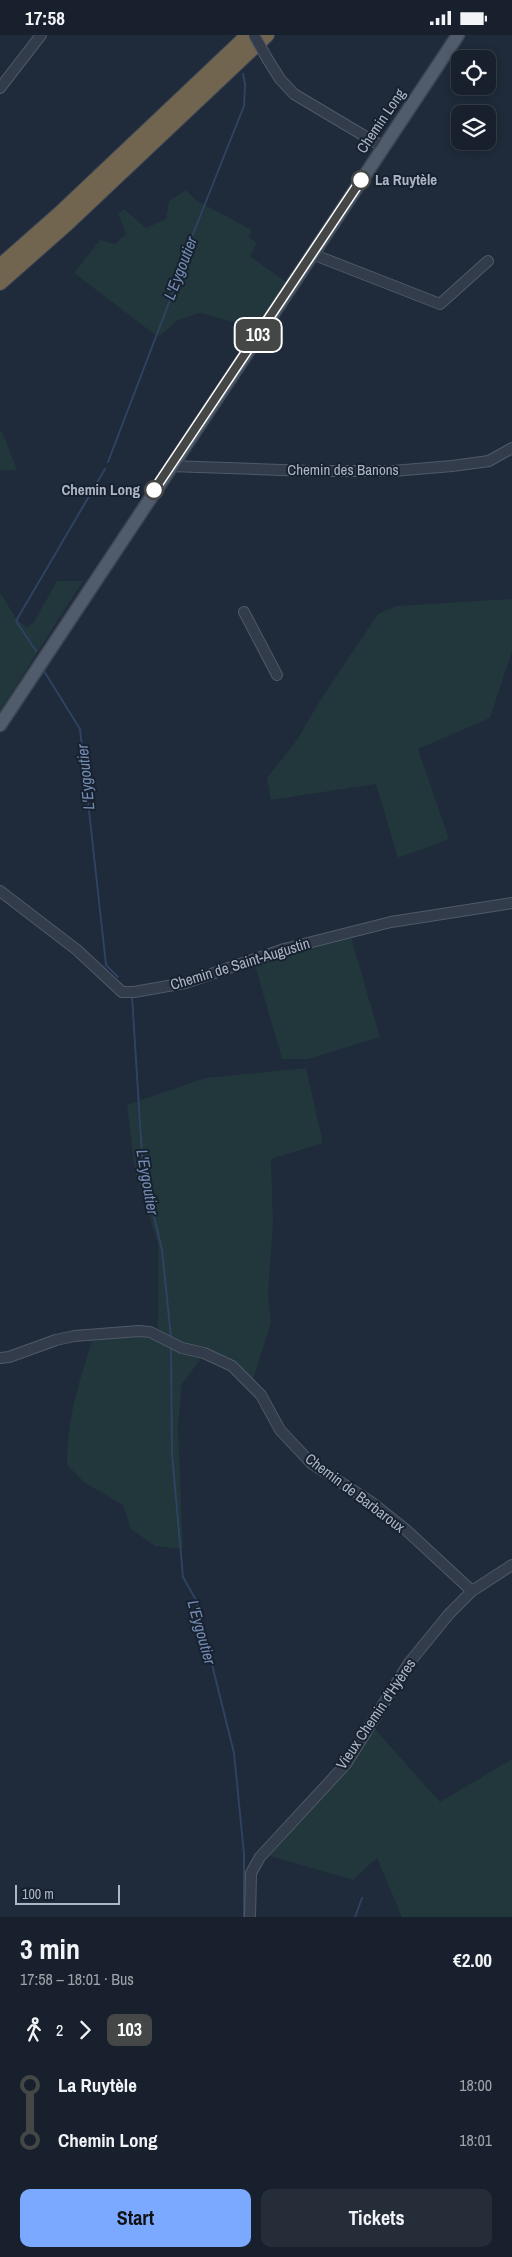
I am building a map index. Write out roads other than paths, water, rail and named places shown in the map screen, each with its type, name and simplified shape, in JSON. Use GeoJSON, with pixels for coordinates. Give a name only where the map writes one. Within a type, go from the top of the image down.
{"type":"FeatureCollection","features":[{"type":"Feature","properties":{"kind":"highway"},"geometry":{"type":"LineString","coordinates":[[0,266],[74,200],[248,35]]}},
{"type":"Feature","properties":{"kind":"highway"},"geometry":{"type":"LineString","coordinates":[[0,283],[68,223],[267,35]]}},
{"type":"Feature","properties":{"kind":"main road","name":"Chemin Long"},"geometry":{"type":"LineString","coordinates":[[0,725],[170,466],[458,35]]}},
{"type":"Feature","properties":{"kind":"street"},"geometry":{"type":"LineString","coordinates":[[0,88],[41,35]]}},
{"type":"Feature","properties":{"kind":"street"},"geometry":{"type":"LineString","coordinates":[[254,35],[280,79],[294,94],[383,147]]}},
{"type":"Feature","properties":{"kind":"street"},"geometry":{"type":"LineString","coordinates":[[312,254],[440,304],[488,261]]}},
{"type":"Feature","properties":{"kind":"street","name":"Chemin des Banons"},"geometry":{"type":"LineString","coordinates":[[170,466],[309,471],[393,471],[489,461],[512,449]]}},
{"type":"Feature","properties":{"kind":"street"},"geometry":{"type":"LineString","coordinates":[[244,612],[277,675]]}},
{"type":"Feature","properties":{"kind":"street","name":"Chemin de Saint-Augustin"},"geometry":{"type":"LineString","coordinates":[[0,891],[77,950],[122,992],[134,992],[185,983],[284,949],[376,925],[512,903]]}},
{"type":"Feature","properties":{"kind":"street","name":"Chemin de Barbaroux"},"geometry":{"type":"LineString","coordinates":[[0,1358],[9,1357],[56,1339],[145,1331],[182,1348],[204,1353],[232,1366],[261,1395],[280,1430],[311,1463],[371,1502],[405,1529],[472,1591]]}},
{"type":"Feature","properties":{"kind":"street","name":"Vieux Chemin d'Hyères"},"geometry":{"type":"LineString","coordinates":[[250,1917],[251,1873],[260,1857],[346,1764],[409,1663],[449,1615],[472,1591],[512,1565]]}},
{"type":"Feature","properties":{"kind":"waterway","name":"L'Eygoutier"},"geometry":{"type":"LineString","coordinates":[[108,462],[178,279],[185,254],[244,106],[245,84],[243,74]]}},
{"type":"Feature","properties":{"kind":"waterway","name":"L'Eygoutier"},"geometry":{"type":"LineString","coordinates":[[36,651],[16,621],[105,469]]}},
{"type":"Feature","properties":{"kind":"waterway","name":"L'Eygoutier"},"geometry":{"type":"LineString","coordinates":[[44,671],[80,729],[106,965],[118,977]]}},
{"type":"Feature","properties":{"kind":"waterway","name":"L'Eygoutier"},"geometry":{"type":"LineString","coordinates":[[132,997],[143,1170],[162,1250],[171,1337]]}},
{"type":"Feature","properties":{"kind":"waterway","name":"L'Eygoutier"},"geometry":{"type":"LineString","coordinates":[[171,1347],[172,1453],[183,1577],[196,1600],[234,1753],[244,1854],[244,1917]]}},
{"type":"Feature","properties":{"kind":"waterway"},"geometry":{"type":"LineString","coordinates":[[355,1917],[362,1898]]}},
{"type":"Feature","properties":{"kind":"place","name":"La Ruytèle"},"geometry":{"type":"Point","coordinates":[361,180]}},
{"type":"Feature","properties":{"kind":"place","name":"Chemin Long"},"geometry":{"type":"Point","coordinates":[154,490]}}]}
